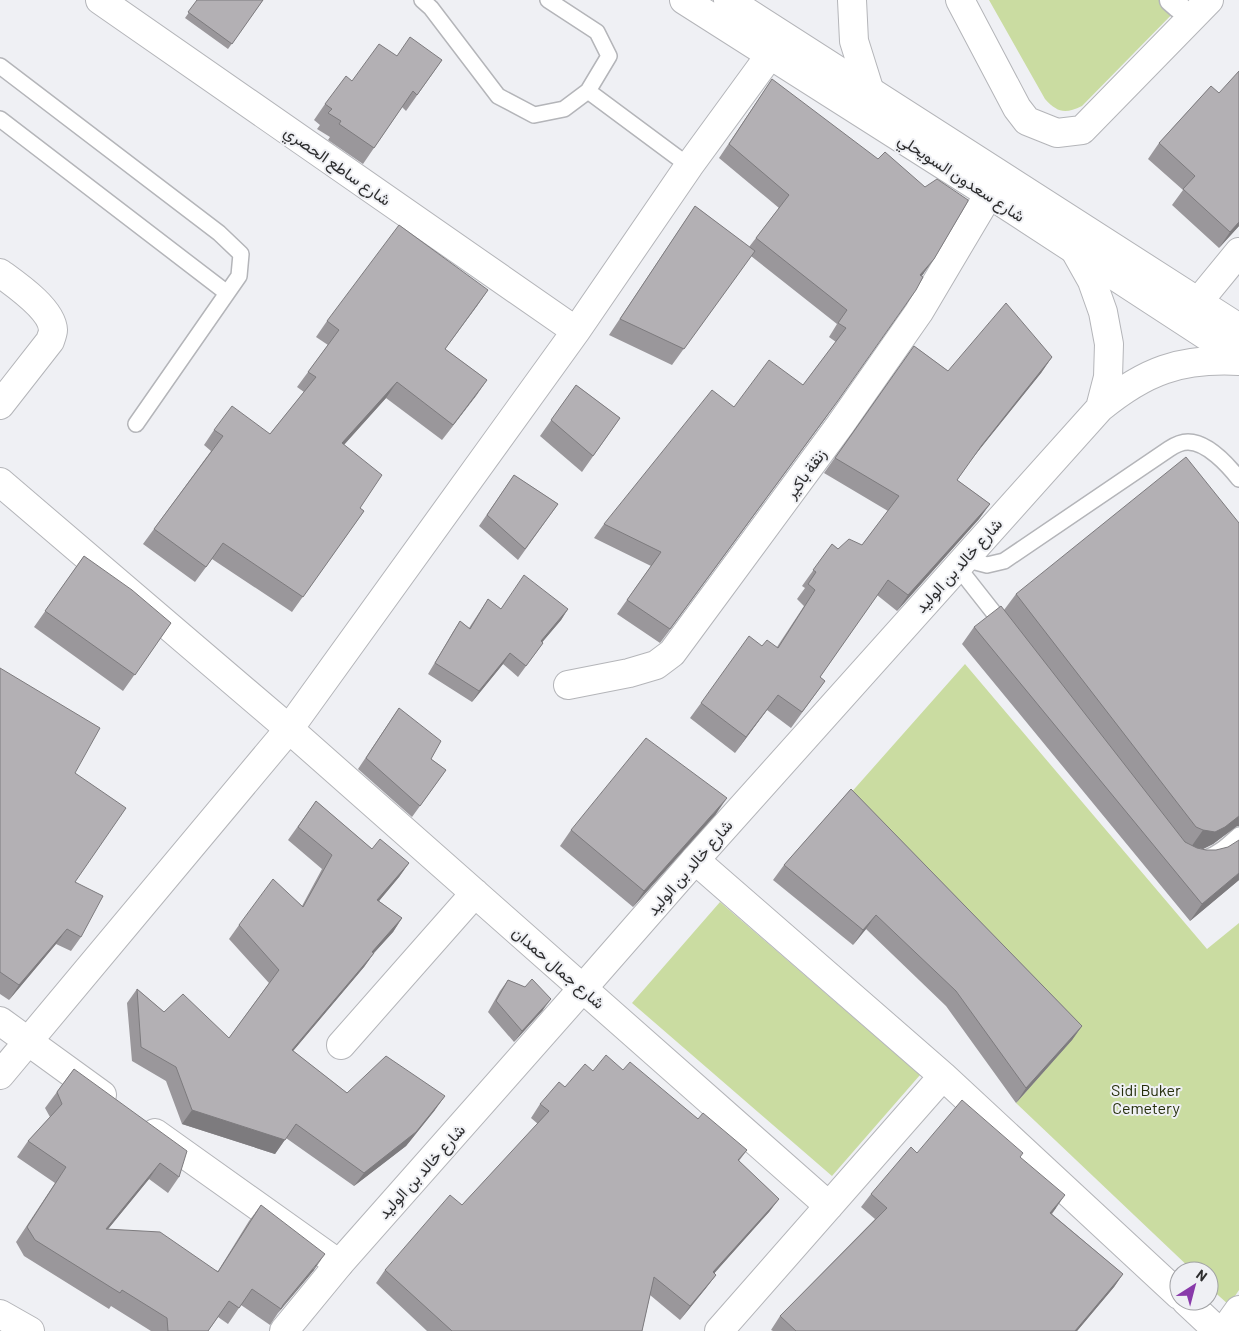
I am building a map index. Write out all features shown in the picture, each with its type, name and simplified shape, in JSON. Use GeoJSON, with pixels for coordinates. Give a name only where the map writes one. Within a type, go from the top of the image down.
{"type":"FeatureCollection","features":[{"type":"Feature","properties":{"kind":"street","name":"شارع ساطع الحصري"},"geometry":{"type":"LineString","coordinates":[[100,0],[576,331]]}},
{"type":"Feature","properties":{"kind":"street","name":"شارع سعدون السويحلي"},"geometry":{"type":"LineString","coordinates":[[684,0],[990,194],[1239,357]]}},
{"type":"Feature","properties":{"kind":"street","name":"شارع سعدون السويحلي"},"geometry":{"type":"LineString","coordinates":[[728,0],[1239,328]]}},
{"type":"Feature","properties":{"kind":"street"},"geometry":{"type":"LineString","coordinates":[[852,0],[854,41],[870,92]]}},
{"type":"Feature","properties":{"kind":"street"},"geometry":{"type":"LineString","coordinates":[[960,0],[1017,108],[1027,122],[1057,133],[1082,130],[1209,0]]}},
{"type":"Feature","properties":{"kind":"street"},"geometry":{"type":"LineString","coordinates":[[0,1075],[289,729],[576,331],[689,166],[770,55]]}},
{"type":"Feature","properties":{"kind":"street","name":"زنقة باكير"},"geometry":{"type":"LineString","coordinates":[[568,685],[629,673],[656,665],[672,653],[840,425],[919,312],[990,194]]}},
{"type":"Feature","properties":{"kind":"street","name":"شارع خالد بن الوليد"},"geometry":{"type":"LineString","coordinates":[[1074,249],[1095,289],[1103,312],[1109,344],[1108,377],[1100,408]]}},
{"type":"Feature","properties":{"kind":"street"},"geometry":{"type":"LineString","coordinates":[[1198,302],[1239,252]]}},
{"type":"Feature","properties":{"kind":"street"},"geometry":{"type":"LineString","coordinates":[[0,273],[41,307],[50,319],[53,330],[50,341],[0,405]]}},
{"type":"Feature","properties":{"kind":"street","name":"شارع خالد بن الوليد"},"geometry":{"type":"LineString","coordinates":[[284,1331],[339,1264],[695,860],[1100,408],[1127,387],[1142,378],[1166,368],[1201,361],[1239,361]]}},
{"type":"Feature","properties":{"kind":"street","name":"شارع جمال حمدان"},"geometry":{"type":"LineString","coordinates":[[0,482],[289,729],[829,1206]]}},
{"type":"Feature","properties":{"kind":"street"},"geometry":{"type":"LineString","coordinates":[[695,860],[943,1076],[1169,1286]]}},
{"type":"Feature","properties":{"kind":"street"},"geometry":{"type":"LineString","coordinates":[[342,1045],[474,893]]}},
{"type":"Feature","properties":{"kind":"street"},"geometry":{"type":"LineString","coordinates":[[0,1021],[339,1264]]}},
{"type":"Feature","properties":{"kind":"street"},"geometry":{"type":"LineString","coordinates":[[719,1331],[943,1076]]}},
{"type":"Feature","properties":{"kind":"street"},"geometry":{"type":"LineString","coordinates":[[1224,1331],[1239,1310]]}},
{"type":"Feature","properties":{"kind":"street"},"geometry":{"type":"LineString","coordinates":[[1197,1311],[1218,1331]]}},
{"type":"Feature","properties":{"kind":"street"},"geometry":{"type":"LineString","coordinates":[[0,1314],[30,1331]]}},
{"type":"Feature","properties":{"kind":"lane"},"geometry":{"type":"LineString","coordinates":[[430,3],[498,96],[534,115],[564,109],[588,91],[609,56],[597,32],[548,0]]}},
{"type":"Feature","properties":{"kind":"lane"},"geometry":{"type":"LineString","coordinates":[[0,66],[219,233],[241,254],[239,276],[136,424]]}},
{"type":"Feature","properties":{"kind":"lane"},"geometry":{"type":"LineString","coordinates":[[588,91],[689,166]]}},
{"type":"Feature","properties":{"kind":"lane"},"geometry":{"type":"LineString","coordinates":[[0,119],[227,293]]}},
{"type":"Feature","properties":{"kind":"lane"},"geometry":{"type":"LineString","coordinates":[[960,562],[987,565],[1004,561],[1178,444],[1189,442],[1203,446],[1228,465],[1239,479]]}},
{"type":"Feature","properties":{"kind":"lane"},"geometry":{"type":"LineString","coordinates":[[960,562],[1011,636]]}},
{"type":"Feature","properties":{"kind":"lane"},"geometry":{"type":"LineString","coordinates":[[1194,858],[1204,859],[1212,856],[1239,835]]}},
{"type":"Feature","properties":{"kind":"green space"},"geometry":{"type":"Polygon","coordinates":[[[989,0],[1186,0],[1082,106],[1062,111],[1045,99],[989,0]]]}},
{"type":"Feature","properties":{"kind":"green space","name":"Sidi Buker Cemetery"},"geometry":{"type":"Polygon","coordinates":[[[965,664],[1207,949],[1239,923],[1239,1290],[1229,1305],[1219,1296],[1219,1261],[1182,1261],[1016,1103],[1071,1040],[841,804],[965,664]]]}},
{"type":"Feature","properties":{"kind":"green space"},"geometry":{"type":"Polygon","coordinates":[[[720,902],[920,1075],[832,1176],[632,1003],[720,902]]]}},
{"type":"Feature","properties":{"kind":"building"},"geometry":{"type":"Polygon","coordinates":[[[197,0],[263,0],[232,44],[188,12],[197,0]]]}},
{"type":"Feature","properties":{"kind":"building"},"geometry":{"type":"Polygon","coordinates":[[[410,37],[442,60],[417,95],[413,91],[374,148],[339,124],[341,121],[328,113],[332,109],[325,104],[346,76],[352,81],[379,44],[397,56],[410,37]]]}},
{"type":"Feature","properties":{"kind":"building"},"geometry":{"type":"Polygon","coordinates":[[[1239,71],[1239,222],[1230,232],[1183,189],[1195,176],[1159,143],[1211,86],[1219,93],[1239,71]]]}},
{"type":"Feature","properties":{"kind":"building"},"geometry":{"type":"Polygon","coordinates":[[[772,79],[878,159],[885,152],[925,187],[937,179],[968,201],[934,259],[920,275],[923,277],[916,290],[837,402],[670,629],[627,600],[661,552],[604,524],[712,390],[734,407],[769,360],[803,385],[846,328],[838,323],[847,310],[756,238],[789,195],[729,144],[772,79]]]}},
{"type":"Feature","properties":{"kind":"building"},"geometry":{"type":"Polygon","coordinates":[[[695,206],[755,251],[684,349],[620,319],[695,206]]]}},
{"type":"Feature","properties":{"kind":"building"},"geometry":{"type":"Polygon","coordinates":[[[399,225],[488,290],[445,349],[487,380],[453,425],[397,382],[342,443],[382,475],[360,508],[364,511],[303,597],[223,543],[206,567],[154,529],[223,436],[214,430],[232,406],[270,434],[316,377],[308,372],[339,330],[327,321],[399,225]]]}},
{"type":"Feature","properties":{"kind":"building"},"geometry":{"type":"Polygon","coordinates":[[[1006,303],[1052,357],[982,445],[957,480],[990,504],[908,595],[888,580],[820,677],[825,681],[802,712],[778,695],[746,737],[701,703],[749,636],[762,646],[767,640],[778,648],[815,590],[808,584],[816,572],[813,570],[832,544],[838,549],[849,539],[862,545],[899,496],[835,458],[914,346],[948,371],[1006,303]]]}},
{"type":"Feature","properties":{"kind":"building"},"geometry":{"type":"Polygon","coordinates":[[[576,385],[620,418],[593,456],[551,420],[576,385]]]}},
{"type":"Feature","properties":{"kind":"building"},"geometry":{"type":"Polygon","coordinates":[[[1186,457],[1239,523],[1239,816],[1215,832],[1196,827],[1016,594],[1186,457]]]}},
{"type":"Feature","properties":{"kind":"building"},"geometry":{"type":"Polygon","coordinates":[[[514,475],[558,504],[525,549],[487,515],[514,475]]]}},
{"type":"Feature","properties":{"kind":"building"},"geometry":{"type":"Polygon","coordinates":[[[84,556],[132,590],[171,623],[135,675],[45,611],[84,556]]]}},
{"type":"Feature","properties":{"kind":"building"},"geometry":{"type":"Polygon","coordinates":[[[524,575],[568,609],[541,641],[543,643],[526,666],[510,653],[479,691],[435,663],[460,621],[470,629],[488,599],[501,609],[524,575]]]}},
{"type":"Feature","properties":{"kind":"building"},"geometry":{"type":"Polygon","coordinates":[[[1001,606],[1185,842],[1197,848],[1216,850],[1228,847],[1239,840],[1239,873],[1202,904],[974,627],[1001,606]]]}},
{"type":"Feature","properties":{"kind":"building"},"geometry":{"type":"Polygon","coordinates":[[[0,668],[100,728],[75,773],[126,808],[75,882],[103,896],[81,937],[67,929],[19,985],[0,972],[0,668]]]}},
{"type":"Feature","properties":{"kind":"building"},"geometry":{"type":"Polygon","coordinates":[[[399,708],[441,741],[431,759],[446,770],[420,806],[366,758],[399,708]]]}},
{"type":"Feature","properties":{"kind":"building"},"geometry":{"type":"Polygon","coordinates":[[[646,738],[727,798],[644,891],[571,830],[646,738]]]}},
{"type":"Feature","properties":{"kind":"building"},"geometry":{"type":"Polygon","coordinates":[[[851,789],[1082,1026],[1026,1088],[956,991],[876,915],[863,930],[784,865],[851,789]]]}},
{"type":"Feature","properties":{"kind":"building"},"geometry":{"type":"Polygon","coordinates":[[[316,801],[372,849],[380,839],[409,863],[377,900],[402,918],[292,1050],[347,1093],[386,1056],[445,1096],[416,1132],[364,1173],[296,1124],[285,1140],[192,1110],[176,1067],[141,1047],[137,989],[164,1012],[183,994],[229,1038],[279,970],[239,925],[273,879],[303,907],[332,855],[298,827],[316,801]]]}},
{"type":"Feature","properties":{"kind":"building"},"geometry":{"type":"Polygon","coordinates":[[[532,979],[551,999],[522,1031],[496,1001],[508,980],[525,987],[532,979]]]}},
{"type":"Feature","properties":{"kind":"building"},"geometry":{"type":"Polygon","coordinates":[[[606,1055],[623,1070],[630,1062],[698,1119],[703,1113],[747,1150],[738,1160],[779,1199],[713,1272],[716,1275],[690,1306],[654,1277],[642,1331],[452,1331],[385,1270],[450,1195],[462,1205],[549,1111],[540,1104],[559,1082],[565,1087],[585,1064],[593,1071],[606,1055]]]}},
{"type":"Feature","properties":{"kind":"building"},"geometry":{"type":"Polygon","coordinates":[[[74,1069],[187,1151],[179,1177],[160,1163],[106,1229],[160,1232],[218,1272],[261,1205],[325,1254],[281,1309],[252,1289],[239,1308],[229,1301],[208,1331],[168,1331],[167,1318],[122,1290],[120,1293],[35,1240],[27,1227],[66,1167],[28,1141],[62,1104],[57,1092],[74,1069]]]}},
{"type":"Feature","properties":{"kind":"building"},"geometry":{"type":"Polygon","coordinates":[[[962,1100],[1023,1153],[1020,1157],[1065,1195],[1050,1213],[1123,1274],[1075,1331],[796,1331],[780,1316],[887,1208],[871,1194],[911,1147],[917,1153],[962,1100]]]}}]}
